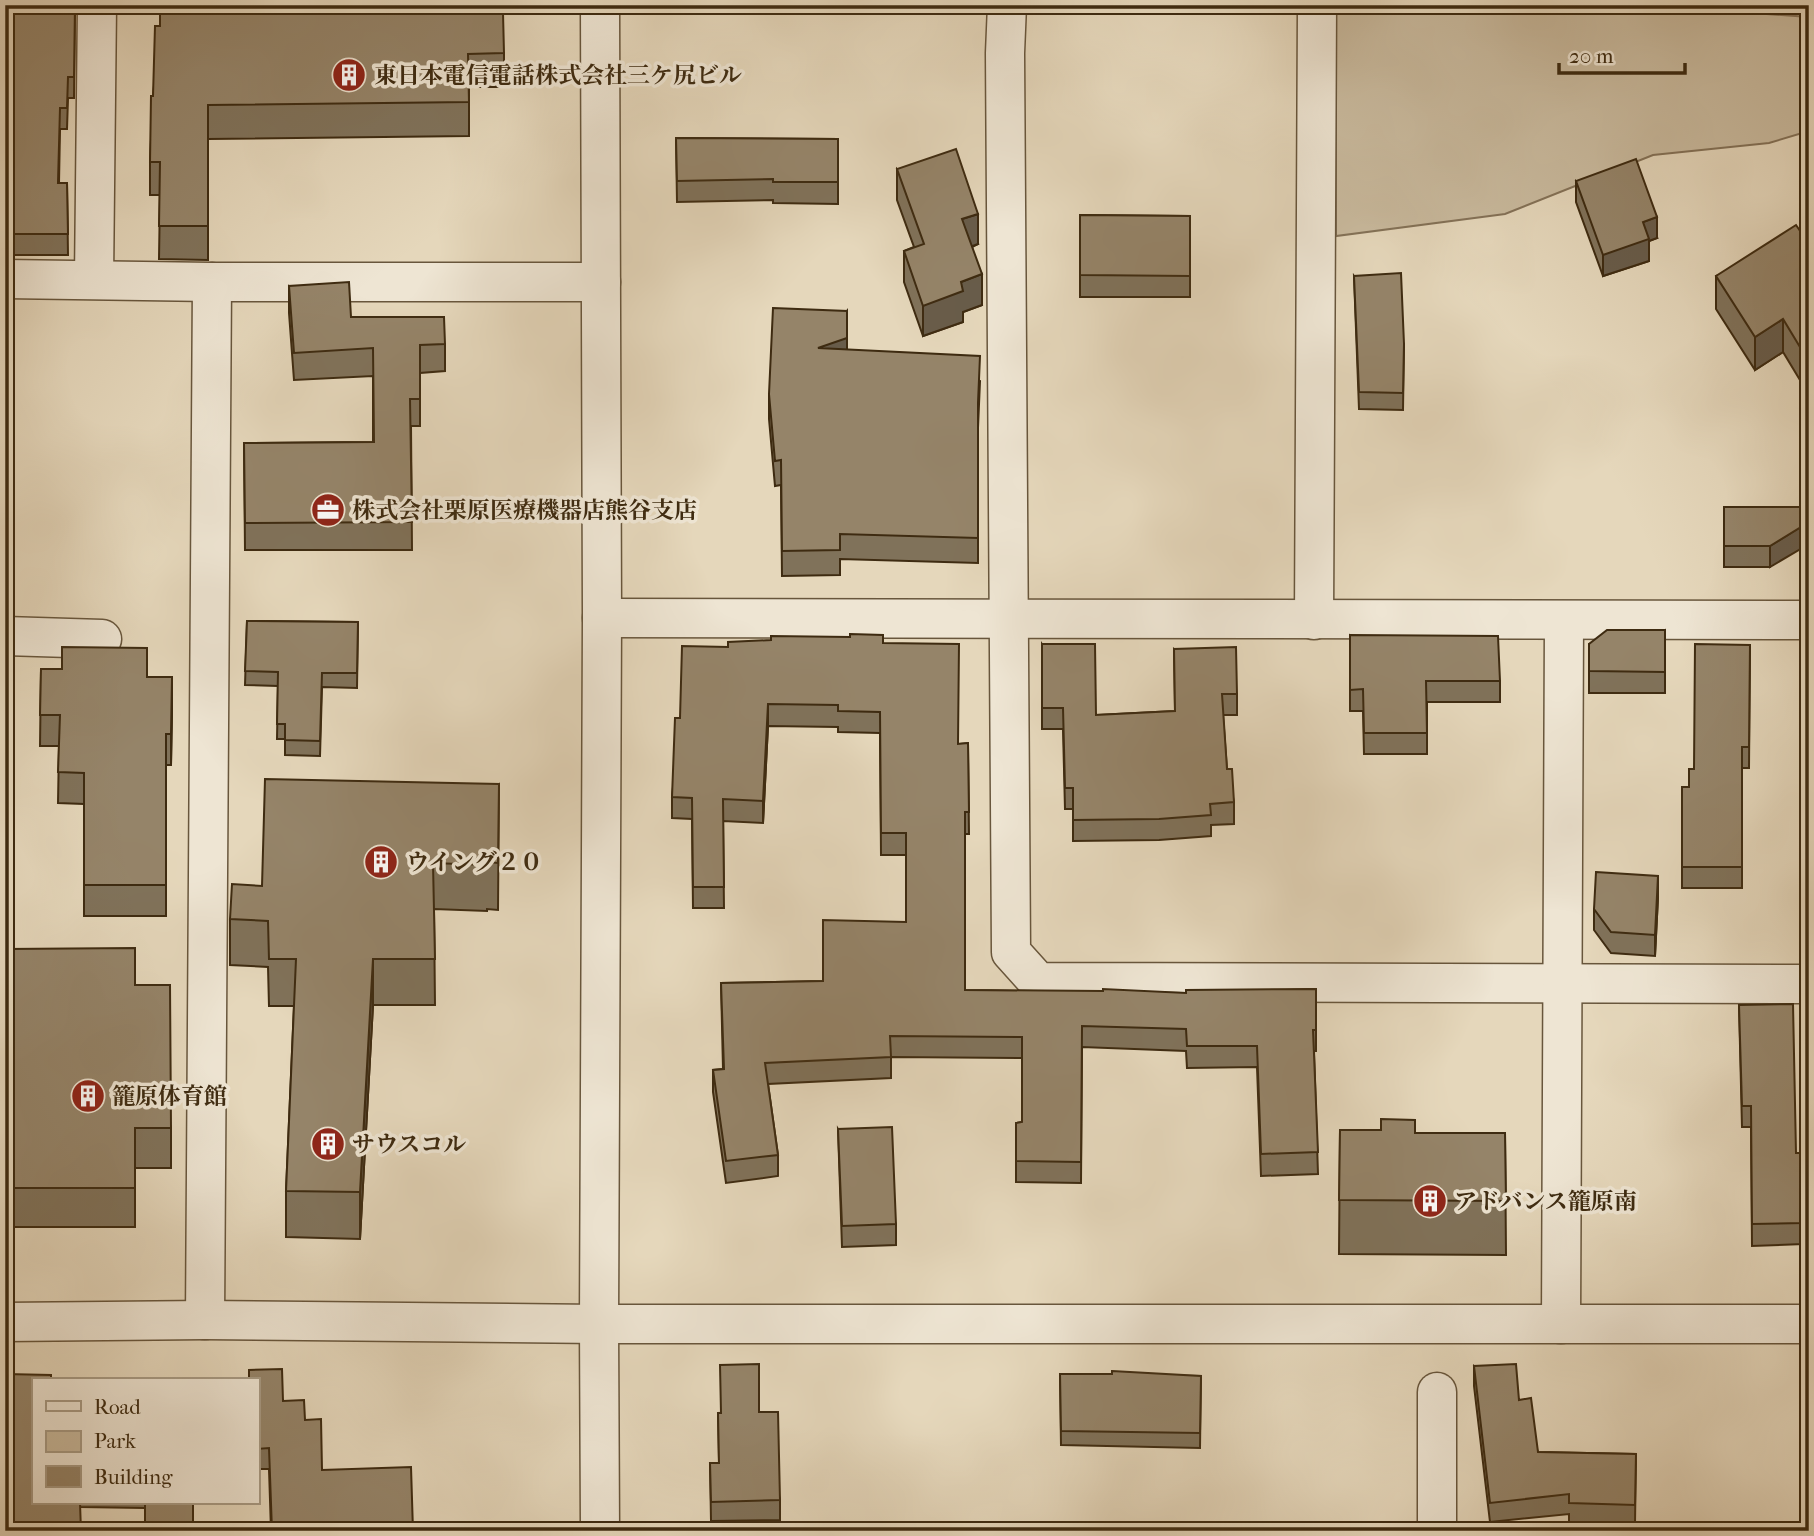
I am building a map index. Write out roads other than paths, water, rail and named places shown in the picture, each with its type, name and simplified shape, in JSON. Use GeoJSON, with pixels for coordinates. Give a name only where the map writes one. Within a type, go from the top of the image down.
{"type":"FeatureCollection","features":[{"type":"Feature","properties":{"kind":"street"},"geometry":{"type":"LineString","coordinates":[[94,279],[97,5]]}},
{"type":"Feature","properties":{"kind":"street"},"geometry":{"type":"LineString","coordinates":[[600,5],[600,1531]]}},
{"type":"Feature","properties":{"kind":"street"},"geometry":{"type":"LineString","coordinates":[[1007,5],[1005,53],[1011,952],[1038,982],[1809,984]]}},
{"type":"Feature","properties":{"kind":"street"},"geometry":{"type":"LineString","coordinates":[[1314,620],[1318,5]]}},
{"type":"Feature","properties":{"kind":"street"},"geometry":{"type":"LineString","coordinates":[[5,279],[601,282]]}},
{"type":"Feature","properties":{"kind":"street"},"geometry":{"type":"LineString","coordinates":[[205,1320],[212,282]]}},
{"type":"Feature","properties":{"kind":"street"},"geometry":{"type":"LineString","coordinates":[[602,618],[1809,621]]}},
{"type":"Feature","properties":{"kind":"street"},"geometry":{"type":"LineString","coordinates":[[1562,1324],[1564,621]]}},
{"type":"Feature","properties":{"kind":"street"},"geometry":{"type":"LineString","coordinates":[[5,636],[102,639]]}},
{"type":"Feature","properties":{"kind":"street"},"geometry":{"type":"LineString","coordinates":[[5,1322],[205,1320],[599,1324],[1809,1324]]}},
{"type":"Feature","properties":{"kind":"street"},"geometry":{"type":"LineString","coordinates":[[1437,1392],[1437,1531]]}},
{"type":"Feature","properties":{"kind":"place","name":"東日本電信電話株式会社三ケ尻ビル"},"geometry":{"type":"Point","coordinates":[349,75]}},
{"type":"Feature","properties":{"kind":"place","name":"株式会社栗原医療機器店熊谷支店"},"geometry":{"type":"Point","coordinates":[328,510]}},
{"type":"Feature","properties":{"kind":"place","name":"ウイング２０"},"geometry":{"type":"Point","coordinates":[381,862]}},
{"type":"Feature","properties":{"kind":"place","name":"籠原体育館"},"geometry":{"type":"Point","coordinates":[88,1096]}},
{"type":"Feature","properties":{"kind":"place","name":"サウスコル"},"geometry":{"type":"Point","coordinates":[328,1144]}},
{"type":"Feature","properties":{"kind":"place","name":"アドバンス籠原南"},"geometry":{"type":"Point","coordinates":[1430,1201]}}]}
